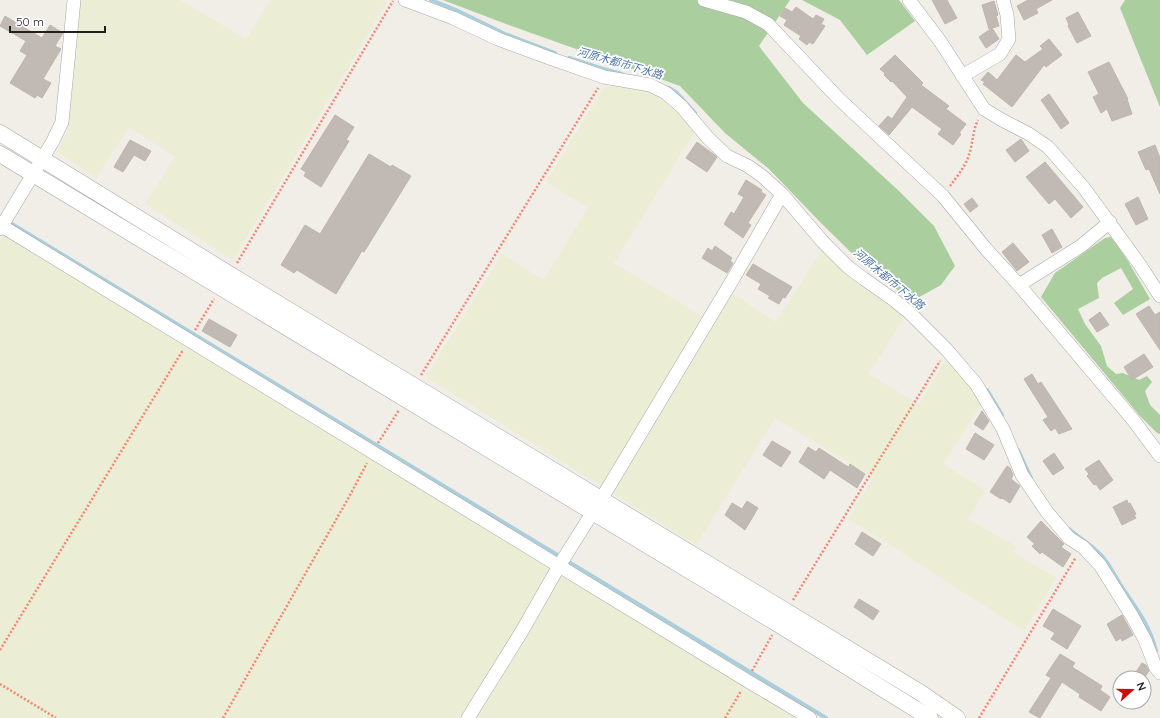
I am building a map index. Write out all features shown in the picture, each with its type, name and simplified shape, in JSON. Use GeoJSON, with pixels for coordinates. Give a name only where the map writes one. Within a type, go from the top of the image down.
{"type":"FeatureCollection","features":[{"type":"Feature","properties":{"kind":"street"},"geometry":{"type":"LineString","coordinates":[[74,0],[62,122],[34,173],[1,227],[810,718]]}},
{"type":"Feature","properties":{"kind":"street"},"geometry":{"type":"LineString","coordinates":[[405,0],[452,18],[498,39],[604,77],[650,85],[666,93],[682,107],[708,138],[727,156],[748,166],[762,176],[782,194],[823,242],[848,267],[894,300],[947,350],[976,384],[1003,429],[1022,475],[1047,512],[1069,538],[1083,547],[1100,565],[1132,616],[1145,640],[1156,668],[1160,673]]}},
{"type":"Feature","properties":{"kind":"street"},"geometry":{"type":"LineString","coordinates":[[704,0],[746,12],[768,24],[839,100],[943,196],[986,249],[1020,285],[1134,421],[1160,456]]}},
{"type":"Feature","properties":{"kind":"street"},"geometry":{"type":"LineString","coordinates":[[909,0],[940,41],[984,109],[1029,134],[1048,147],[1084,188],[1110,222],[1140,264],[1160,296]]}},
{"type":"Feature","properties":{"kind":"street"},"geometry":{"type":"LineString","coordinates":[[962,76],[1000,54],[1009,39],[1007,15],[1003,0]]}},
{"type":"Feature","properties":{"kind":"street"},"geometry":{"type":"LineString","coordinates":[[0,133],[414,386],[778,624],[930,718]]}},
{"type":"Feature","properties":{"kind":"street"},"geometry":{"type":"LineString","coordinates":[[0,154],[596,506],[786,610],[921,693],[957,718]]}},
{"type":"Feature","properties":{"kind":"street"},"geometry":{"type":"LineString","coordinates":[[468,718],[522,632],[559,566],[734,278],[782,194]]}},
{"type":"Feature","properties":{"kind":"street"},"geometry":{"type":"LineString","coordinates":[[1020,285],[1081,246],[1110,222]]}},
{"type":"Feature","properties":{"kind":"path"},"geometry":{"type":"LineString","coordinates":[[229,274],[393,0]]}},
{"type":"Feature","properties":{"kind":"path"},"geometry":{"type":"LineString","coordinates":[[414,386],[604,77]]}},
{"type":"Feature","properties":{"kind":"path"},"geometry":{"type":"LineString","coordinates":[[943,196],[967,161],[973,142],[975,126],[984,109]]}},
{"type":"Feature","properties":{"kind":"path"},"geometry":{"type":"LineString","coordinates":[[0,650],[217,294]]}},
{"type":"Feature","properties":{"kind":"path"},"geometry":{"type":"LineString","coordinates":[[786,610],[947,350]]}},
{"type":"Feature","properties":{"kind":"path"},"geometry":{"type":"LineString","coordinates":[[222,718],[350,496],[372,452],[401,406]]}},
{"type":"Feature","properties":{"kind":"path"},"geometry":{"type":"LineString","coordinates":[[978,718],[1083,547]]}},
{"type":"Feature","properties":{"kind":"path"},"geometry":{"type":"LineString","coordinates":[[725,718],[778,624]]}},
{"type":"Feature","properties":{"kind":"path"},"geometry":{"type":"LineString","coordinates":[[0,684],[56,718]]}},
{"type":"Feature","properties":{"kind":"green space"},"geometry":{"type":"Polygon","coordinates":[[[80,0],[180,0],[246,39],[270,0],[380,0],[387,2],[233,260],[145,204],[175,157],[129,127],[96,178],[57,151],[68,131],[80,0]]]}},
{"type":"Feature","properties":{"kind":"green space"},"geometry":{"type":"Polygon","coordinates":[[[443,0],[790,0],[759,46],[803,103],[899,191],[934,226],[955,266],[941,285],[912,301],[864,265],[769,169],[725,133],[680,86],[443,0]]]}},
{"type":"Feature","properties":{"kind":"green space"},"geometry":{"type":"Polygon","coordinates":[[[802,0],[899,0],[915,21],[867,55],[840,20],[802,0]]]}},
{"type":"Feature","properties":{"kind":"green space"},"geometry":{"type":"Polygon","coordinates":[[[1125,0],[1160,0],[1160,107],[1120,8],[1125,0]]]}},
{"type":"Feature","properties":{"kind":"green space"},"geometry":{"type":"Polygon","coordinates":[[[605,86],[638,89],[657,96],[674,108],[694,133],[614,263],[713,323],[733,294],[776,322],[822,250],[862,287],[905,316],[869,374],[919,404],[947,358],[983,402],[943,464],[985,490],[968,519],[1017,547],[1014,553],[1056,578],[1024,631],[849,519],[873,477],[775,418],[696,545],[426,377],[502,254],[544,280],[588,208],[546,182],[605,86]]]}},
{"type":"Feature","properties":{"kind":"green space"},"geometry":{"type":"Polygon","coordinates":[[[4,233],[803,718],[0,718],[0,240],[4,233]]]}},
{"type":"Feature","properties":{"kind":"green space"},"geometry":{"type":"Polygon","coordinates":[[[1111,237],[1128,261],[1150,299],[1123,315],[1114,303],[1133,289],[1121,268],[1102,278],[1097,283],[1099,298],[1078,309],[1085,324],[1101,346],[1107,366],[1116,374],[1123,373],[1139,380],[1147,376],[1152,382],[1145,391],[1150,405],[1160,415],[1160,434],[1157,433],[1140,416],[1041,297],[1055,273],[1105,238],[1111,237]]]}},
{"type":"Feature","properties":{"kind":"building"},"geometry":{"type":"Polygon","coordinates":[[[932,0],[947,0],[957,18],[945,24],[932,0]]]}},
{"type":"Feature","properties":{"kind":"building"},"geometry":{"type":"Polygon","coordinates":[[[1028,0],[1052,0],[1036,9],[1038,13],[1024,20],[1017,6],[1028,0]]]}},
{"type":"Feature","properties":{"kind":"building"},"geometry":{"type":"Polygon","coordinates":[[[994,1],[999,26],[989,29],[982,5],[994,1]]]}},
{"type":"Feature","properties":{"kind":"building"},"geometry":{"type":"Polygon","coordinates":[[[796,7],[813,19],[816,15],[824,19],[821,24],[825,26],[813,44],[809,42],[807,45],[799,39],[801,36],[784,25],[787,20],[780,16],[785,8],[792,12],[796,7]]]}},
{"type":"Feature","properties":{"kind":"building"},"geometry":{"type":"Polygon","coordinates":[[[1078,12],[1091,36],[1077,43],[1068,26],[1069,25],[1066,18],[1078,12]]]}},
{"type":"Feature","properties":{"kind":"building"},"geometry":{"type":"Polygon","coordinates":[[[5,16],[42,38],[50,25],[63,33],[55,46],[61,49],[43,79],[51,83],[42,98],[37,95],[35,98],[10,83],[27,55],[20,51],[26,41],[0,26],[5,16]]]}},
{"type":"Feature","properties":{"kind":"building"},"geometry":{"type":"Polygon","coordinates":[[[992,28],[999,39],[986,48],[979,37],[992,28]]]}},
{"type":"Feature","properties":{"kind":"building"},"geometry":{"type":"Polygon","coordinates":[[[1049,39],[1062,55],[1046,67],[1044,65],[1012,107],[983,84],[985,82],[981,80],[988,72],[997,80],[1016,55],[1025,62],[1043,49],[1040,46],[1049,39]]]}},
{"type":"Feature","properties":{"kind":"building"},"geometry":{"type":"Polygon","coordinates":[[[895,55],[923,83],[921,85],[949,106],[946,109],[966,124],[959,133],[961,134],[953,145],[938,134],[942,129],[912,107],[889,135],[879,126],[888,116],[892,119],[907,97],[884,75],[885,73],[880,69],[895,55]]]}},
{"type":"Feature","properties":{"kind":"building"},"geometry":{"type":"Polygon","coordinates":[[[1109,62],[1128,99],[1132,114],[1112,121],[1107,109],[1101,113],[1093,97],[1099,94],[1088,72],[1109,62]]]}},
{"type":"Feature","properties":{"kind":"building"},"geometry":{"type":"Polygon","coordinates":[[[1049,94],[1069,123],[1061,129],[1041,100],[1049,94]]]}},
{"type":"Feature","properties":{"kind":"building"},"geometry":{"type":"Polygon","coordinates":[[[335,115],[354,127],[346,140],[349,141],[321,187],[304,176],[306,172],[301,169],[335,115]]]}},
{"type":"Feature","properties":{"kind":"building"},"geometry":{"type":"Polygon","coordinates":[[[1021,139],[1029,151],[1015,162],[1006,150],[1021,139]]]}},
{"type":"Feature","properties":{"kind":"building"},"geometry":{"type":"Polygon","coordinates":[[[130,140],[151,151],[145,161],[134,155],[123,172],[114,167],[130,140]]]}},
{"type":"Feature","properties":{"kind":"building"},"geometry":{"type":"Polygon","coordinates":[[[697,142],[717,157],[707,172],[686,158],[697,142]]]}},
{"type":"Feature","properties":{"kind":"building"},"geometry":{"type":"Polygon","coordinates":[[[1155,145],[1160,158],[1160,194],[1149,169],[1146,170],[1138,152],[1155,145]]]}},
{"type":"Feature","properties":{"kind":"building"},"geometry":{"type":"Polygon","coordinates":[[[369,154],[391,167],[392,165],[411,176],[336,294],[297,270],[294,273],[281,265],[305,225],[320,234],[369,154]]]}},
{"type":"Feature","properties":{"kind":"building"},"geometry":{"type":"Polygon","coordinates":[[[1045,162],[1083,207],[1071,218],[1055,199],[1049,204],[1026,177],[1045,162]]]}},
{"type":"Feature","properties":{"kind":"building"},"geometry":{"type":"Polygon","coordinates":[[[746,180],[762,190],[761,192],[766,195],[748,223],[751,225],[743,238],[724,224],[731,212],[734,214],[744,197],[738,194],[746,180]]]}},
{"type":"Feature","properties":{"kind":"building"},"geometry":{"type":"Polygon","coordinates":[[[1138,197],[1148,219],[1136,225],[1125,204],[1138,197]]]}},
{"type":"Feature","properties":{"kind":"building"},"geometry":{"type":"Polygon","coordinates":[[[972,198],[978,206],[970,212],[964,204],[972,198]]]}},
{"type":"Feature","properties":{"kind":"building"},"geometry":{"type":"Polygon","coordinates":[[[1052,229],[1062,247],[1052,253],[1042,235],[1052,229]]]}},
{"type":"Feature","properties":{"kind":"building"},"geometry":{"type":"Polygon","coordinates":[[[1013,243],[1029,262],[1017,271],[1002,252],[1013,243]]]}},
{"type":"Feature","properties":{"kind":"building"},"geometry":{"type":"Polygon","coordinates":[[[715,246],[732,258],[730,261],[733,263],[727,273],[702,258],[708,248],[712,251],[715,246]]]}},
{"type":"Feature","properties":{"kind":"building"},"geometry":{"type":"Polygon","coordinates":[[[753,264],[792,287],[779,304],[768,298],[770,296],[758,289],[761,284],[746,275],[753,264]]]}},
{"type":"Feature","properties":{"kind":"building"},"geometry":{"type":"Polygon","coordinates":[[[1149,306],[1155,315],[1160,312],[1160,350],[1136,314],[1149,306]]]}},
{"type":"Feature","properties":{"kind":"building"},"geometry":{"type":"Polygon","coordinates":[[[1100,312],[1109,325],[1097,332],[1089,320],[1100,312]]]}},
{"type":"Feature","properties":{"kind":"building"},"geometry":{"type":"Polygon","coordinates":[[[209,319],[237,335],[230,347],[202,331],[209,319]]]}},
{"type":"Feature","properties":{"kind":"building"},"geometry":{"type":"Polygon","coordinates":[[[1144,354],[1153,367],[1132,380],[1124,367],[1144,354]]]}},
{"type":"Feature","properties":{"kind":"building"},"geometry":{"type":"Polygon","coordinates":[[[1032,374],[1038,384],[1041,382],[1072,429],[1059,434],[1055,428],[1051,431],[1043,420],[1048,417],[1024,379],[1032,374]]]}},
{"type":"Feature","properties":{"kind":"building"},"geometry":{"type":"Polygon","coordinates":[[[982,411],[989,421],[983,430],[974,424],[982,411]]]}},
{"type":"Feature","properties":{"kind":"building"},"geometry":{"type":"Polygon","coordinates":[[[975,433],[994,445],[984,460],[966,449],[975,433]]]}},
{"type":"Feature","properties":{"kind":"building"},"geometry":{"type":"Polygon","coordinates":[[[772,441],[791,452],[781,467],[763,455],[772,441]]]}},
{"type":"Feature","properties":{"kind":"building"},"geometry":{"type":"Polygon","coordinates":[[[808,447],[816,452],[819,448],[845,465],[849,467],[850,464],[865,474],[857,488],[830,470],[824,479],[799,462],[808,447]]]}},
{"type":"Feature","properties":{"kind":"building"},"geometry":{"type":"Polygon","coordinates":[[[1054,453],[1064,468],[1053,475],[1043,461],[1054,453]]]}},
{"type":"Feature","properties":{"kind":"building"},"geometry":{"type":"Polygon","coordinates":[[[1099,460],[1113,480],[1100,490],[1087,476],[1089,474],[1085,469],[1099,460]]]}},
{"type":"Feature","properties":{"kind":"building"},"geometry":{"type":"Polygon","coordinates":[[[1007,466],[1010,468],[1013,475],[1011,479],[1020,486],[1010,503],[990,492],[1007,466]]]}},
{"type":"Feature","properties":{"kind":"building"},"geometry":{"type":"Polygon","coordinates":[[[1127,500],[1128,504],[1130,503],[1136,514],[1134,515],[1136,518],[1122,525],[1113,507],[1127,500]]]}},
{"type":"Feature","properties":{"kind":"building"},"geometry":{"type":"Polygon","coordinates":[[[747,501],[758,508],[745,530],[725,515],[732,503],[742,509],[747,501]]]}},
{"type":"Feature","properties":{"kind":"building"},"geometry":{"type":"Polygon","coordinates":[[[1041,521],[1064,544],[1061,547],[1071,554],[1063,567],[1042,552],[1040,554],[1032,546],[1035,544],[1027,537],[1041,521]]]}},
{"type":"Feature","properties":{"kind":"building"},"geometry":{"type":"Polygon","coordinates":[[[862,532],[881,544],[873,556],[855,544],[862,532]]]}},
{"type":"Feature","properties":{"kind":"building"},"geometry":{"type":"Polygon","coordinates":[[[859,599],[879,611],[873,620],[854,607],[859,599]]]}},
{"type":"Feature","properties":{"kind":"building"},"geometry":{"type":"Polygon","coordinates":[[[1053,609],[1081,626],[1067,649],[1051,639],[1055,633],[1043,626],[1053,609]]]}},
{"type":"Feature","properties":{"kind":"building"},"geometry":{"type":"Polygon","coordinates":[[[1122,615],[1133,635],[1122,641],[1121,638],[1116,641],[1107,624],[1122,615]]]}},
{"type":"Feature","properties":{"kind":"building"},"geometry":{"type":"Polygon","coordinates":[[[1060,654],[1075,663],[1072,667],[1102,686],[1100,690],[1110,697],[1101,711],[1079,697],[1080,694],[1062,682],[1040,718],[1029,712],[1051,678],[1046,675],[1060,654]]]}},
{"type":"Feature","properties":{"kind":"building"},"geometry":{"type":"Polygon","coordinates":[[[1142,663],[1146,665],[1148,670],[1137,670],[1142,663]]]}},
{"type":"Feature","properties":{"kind":"waterway","name":"河原木都市下水路"},"geometry":{"type":"LineString","coordinates":[[431,0],[456,10],[505,34],[555,53]]}},
{"type":"Feature","properties":{"kind":"waterway","name":"河原木都市下水路"},"geometry":{"type":"LineString","coordinates":[[569,58],[622,74]]}},
{"type":"Feature","properties":{"kind":"waterway","name":"河原木都市下水路"},"geometry":{"type":"LineString","coordinates":[[669,88],[677,93],[695,113]]}},
{"type":"Feature","properties":{"kind":"waterway"},"geometry":{"type":"LineString","coordinates":[[7,221],[826,718]]}},
{"type":"Feature","properties":{"kind":"waterway","name":"河原木都市下水路"},"geometry":{"type":"LineString","coordinates":[[987,390],[1002,415]]}},
{"type":"Feature","properties":{"kind":"waterway","name":"河原木都市下水路"},"geometry":{"type":"LineString","coordinates":[[1018,450],[1031,478]]}},
{"type":"Feature","properties":{"kind":"waterway","name":"河原木都市下水路"},"geometry":{"type":"LineString","coordinates":[[1069,529],[1094,548],[1107,562],[1150,632],[1156,651]]}}]}
